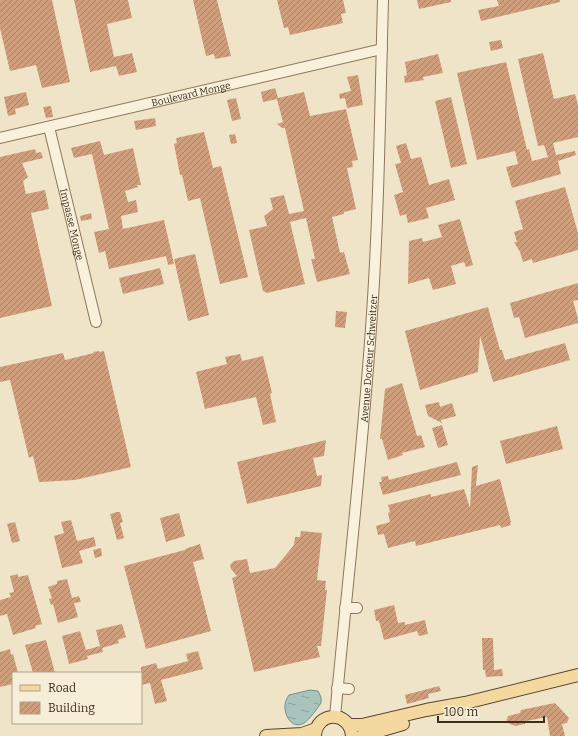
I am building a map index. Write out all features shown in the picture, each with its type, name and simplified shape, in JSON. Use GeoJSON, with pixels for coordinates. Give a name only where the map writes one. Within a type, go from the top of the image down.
{"type":"FeatureCollection","features":[{"type":"Feature","properties":{"kind":"main road"},"geometry":{"type":"LineString","coordinates":[[266,736],[316,732],[324,720],[335,717],[340,718],[351,730],[362,725],[426,710],[465,703],[578,675]]}},
{"type":"Feature","properties":{"kind":"main road"},"geometry":{"type":"LineString","coordinates":[[362,736],[465,703]]}},
{"type":"Feature","properties":{"kind":"street","name":"Avenue Docteur Schweitzer"},"geometry":{"type":"LineString","coordinates":[[335,717],[371,330],[376,255],[383,0]]}},
{"type":"Feature","properties":{"kind":"street","name":"Boulevard Monge"},"geometry":{"type":"LineString","coordinates":[[0,138],[382,49]]}},
{"type":"Feature","properties":{"kind":"street","name":"Impasse Monge"},"geometry":{"type":"LineString","coordinates":[[48,127],[96,322]]}},
{"type":"Feature","properties":{"kind":"street"},"geometry":{"type":"LineString","coordinates":[[345,608],[357,608]]}},
{"type":"Feature","properties":{"kind":"street"},"geometry":{"type":"LineString","coordinates":[[337,688],[349,689]]}},
{"type":"Feature","properties":{"kind":"water"},"geometry":{"type":"Polygon","coordinates":[[[310,690],[318,691],[321,697],[321,703],[304,723],[296,725],[287,717],[285,703],[289,695],[310,690]]]}},
{"type":"Feature","properties":{"kind":"building"},"geometry":{"type":"Polygon","coordinates":[[[0,0],[52,0],[70,82],[42,88],[36,65],[10,71],[0,28],[0,0]]]}},
{"type":"Feature","properties":{"kind":"building"},"geometry":{"type":"Polygon","coordinates":[[[74,0],[128,0],[132,18],[107,24],[114,57],[132,53],[137,72],[119,76],[116,66],[90,72],[74,0]]]}},
{"type":"Feature","properties":{"kind":"building"},"geometry":{"type":"Polygon","coordinates":[[[193,0],[217,0],[231,56],[215,59],[214,54],[206,56],[193,0]]]}},
{"type":"Feature","properties":{"kind":"building"},"geometry":{"type":"Polygon","coordinates":[[[277,0],[343,0],[346,13],[341,14],[343,23],[290,35],[288,27],[284,28],[277,0]]]}},
{"type":"Feature","properties":{"kind":"building"},"geometry":{"type":"Polygon","coordinates":[[[417,0],[451,0],[451,2],[419,9],[417,0]]]}},
{"type":"Feature","properties":{"kind":"building"},"geometry":{"type":"Polygon","coordinates":[[[497,0],[560,0],[560,2],[481,21],[478,10],[499,6],[497,0]]]}},
{"type":"Feature","properties":{"kind":"building"},"geometry":{"type":"Polygon","coordinates":[[[501,40],[503,48],[491,51],[489,42],[501,40]]]}},
{"type":"Feature","properties":{"kind":"building"},"geometry":{"type":"Polygon","coordinates":[[[543,53],[554,99],[575,94],[578,105],[578,137],[553,143],[556,155],[575,151],[576,155],[558,161],[561,174],[512,188],[506,167],[518,164],[515,151],[477,160],[457,73],[506,62],[527,150],[529,149],[532,161],[548,157],[544,145],[538,146],[518,59],[543,53]]]}},
{"type":"Feature","properties":{"kind":"building"},"geometry":{"type":"Polygon","coordinates":[[[438,54],[443,73],[423,77],[424,80],[405,83],[404,76],[407,75],[405,62],[438,54]]]}},
{"type":"Feature","properties":{"kind":"building"},"geometry":{"type":"Polygon","coordinates":[[[358,75],[363,105],[347,108],[345,98],[340,99],[339,94],[351,91],[347,77],[358,75]]]}},
{"type":"Feature","properties":{"kind":"building"},"geometry":{"type":"Polygon","coordinates":[[[275,88],[278,98],[304,92],[310,116],[346,109],[358,160],[352,161],[353,167],[347,168],[356,209],[332,217],[340,253],[344,252],[350,274],[317,282],[311,259],[315,259],[306,218],[290,222],[305,284],[267,293],[263,291],[249,230],[267,226],[264,216],[273,209],[270,198],[284,195],[289,214],[304,211],[285,128],[282,128],[277,124],[283,122],[277,99],[263,102],[261,92],[275,88]]]}},
{"type":"Feature","properties":{"kind":"building"},"geometry":{"type":"Polygon","coordinates":[[[26,92],[29,105],[15,109],[16,114],[8,116],[4,97],[26,92]]]}},
{"type":"Feature","properties":{"kind":"building"},"geometry":{"type":"Polygon","coordinates":[[[451,97],[467,164],[451,168],[435,101],[451,97]]]}},
{"type":"Feature","properties":{"kind":"building"},"geometry":{"type":"Polygon","coordinates":[[[236,98],[241,119],[232,121],[227,100],[236,98]]]}},
{"type":"Feature","properties":{"kind":"building"},"geometry":{"type":"Polygon","coordinates":[[[51,106],[53,117],[46,118],[43,107],[51,106]]]}},
{"type":"Feature","properties":{"kind":"building"},"geometry":{"type":"Polygon","coordinates":[[[155,118],[156,126],[136,130],[134,121],[155,118]]]}},
{"type":"Feature","properties":{"kind":"building"},"geometry":{"type":"Polygon","coordinates":[[[204,132],[213,168],[221,166],[248,277],[220,284],[200,198],[188,201],[182,175],[180,175],[174,144],[177,143],[176,138],[204,132]]]}},
{"type":"Feature","properties":{"kind":"building"},"geometry":{"type":"Polygon","coordinates":[[[235,134],[237,143],[231,144],[229,135],[235,134]]]}},
{"type":"Feature","properties":{"kind":"building"},"geometry":{"type":"Polygon","coordinates":[[[100,141],[104,155],[133,148],[141,185],[137,185],[138,187],[125,191],[128,202],[136,200],[138,212],[121,216],[123,229],[164,220],[174,264],[168,265],[166,256],[109,269],[105,251],[99,253],[94,232],[109,229],[92,154],[74,158],[71,148],[100,141]]]}},
{"type":"Feature","properties":{"kind":"building"},"geometry":{"type":"Polygon","coordinates":[[[406,143],[411,159],[421,157],[429,185],[449,179],[455,200],[426,208],[429,218],[408,223],[406,214],[400,216],[394,195],[403,192],[395,164],[401,163],[396,146],[406,143]]]}},
{"type":"Feature","properties":{"kind":"building"},"geometry":{"type":"Polygon","coordinates":[[[35,149],[36,153],[41,152],[43,158],[22,163],[28,177],[23,181],[26,194],[45,190],[49,209],[31,213],[52,306],[0,318],[0,157],[35,149]]]}},
{"type":"Feature","properties":{"kind":"building"},"geometry":{"type":"Polygon","coordinates":[[[565,187],[578,233],[578,250],[533,263],[532,259],[523,262],[520,252],[514,242],[517,242],[514,232],[523,229],[515,201],[565,187]]]}},
{"type":"Feature","properties":{"kind":"building"},"geometry":{"type":"Polygon","coordinates":[[[91,213],[92,219],[81,221],[80,216],[91,213]]]}},
{"type":"Feature","properties":{"kind":"building"},"geometry":{"type":"Polygon","coordinates":[[[460,219],[473,265],[466,267],[464,262],[451,266],[456,284],[433,290],[429,278],[408,284],[409,241],[422,238],[423,242],[442,237],[438,225],[460,219]]]}},
{"type":"Feature","properties":{"kind":"building"},"geometry":{"type":"Polygon","coordinates":[[[195,254],[209,315],[188,321],[174,259],[195,254]]]}},
{"type":"Feature","properties":{"kind":"building"},"geometry":{"type":"Polygon","coordinates":[[[160,268],[164,284],[123,294],[119,278],[160,268]]]}},
{"type":"Feature","properties":{"kind":"building"},"geometry":{"type":"Polygon","coordinates":[[[578,283],[578,300],[573,301],[578,323],[525,338],[519,317],[514,318],[510,303],[578,283]]]}},
{"type":"Feature","properties":{"kind":"building"},"geometry":{"type":"Polygon","coordinates":[[[488,307],[500,350],[502,350],[505,360],[565,343],[570,360],[493,382],[480,336],[478,372],[420,390],[405,331],[488,307]]]}},
{"type":"Feature","properties":{"kind":"building"},"geometry":{"type":"Polygon","coordinates":[[[336,311],[347,312],[345,328],[335,327],[336,311]]]}},
{"type":"Feature","properties":{"kind":"building"},"geometry":{"type":"Polygon","coordinates":[[[104,351],[131,467],[75,480],[39,482],[33,456],[29,458],[10,380],[0,382],[0,367],[63,353],[65,360],[104,351]]]}},
{"type":"Feature","properties":{"kind":"building"},"geometry":{"type":"Polygon","coordinates":[[[240,354],[242,361],[263,356],[272,393],[270,394],[276,422],[263,425],[256,397],[205,409],[196,372],[227,364],[225,357],[240,354]]]}},
{"type":"Feature","properties":{"kind":"building"},"geometry":{"type":"Polygon","coordinates":[[[402,383],[417,436],[421,435],[425,447],[402,453],[403,455],[388,460],[382,439],[380,439],[385,389],[402,383]]]}},
{"type":"Feature","properties":{"kind":"building"},"geometry":{"type":"Polygon","coordinates":[[[439,402],[440,407],[452,403],[456,416],[441,420],[442,423],[428,416],[425,405],[439,402]]]}},
{"type":"Feature","properties":{"kind":"building"},"geometry":{"type":"Polygon","coordinates":[[[442,425],[448,445],[438,448],[432,428],[442,425]]]}},
{"type":"Feature","properties":{"kind":"building"},"geometry":{"type":"Polygon","coordinates":[[[557,426],[563,449],[506,464],[500,441],[557,426]]]}},
{"type":"Feature","properties":{"kind":"building"},"geometry":{"type":"Polygon","coordinates":[[[326,440],[324,456],[313,458],[317,476],[322,475],[321,486],[247,504],[237,462],[326,440]]]}},
{"type":"Feature","properties":{"kind":"building"},"geometry":{"type":"Polygon","coordinates":[[[457,462],[461,475],[383,495],[379,482],[382,482],[381,477],[388,476],[389,480],[457,462]]]}},
{"type":"Feature","properties":{"kind":"building"},"geometry":{"type":"Polygon","coordinates":[[[478,465],[476,486],[500,479],[511,525],[501,528],[500,525],[416,546],[415,541],[388,548],[384,534],[378,535],[376,526],[390,522],[388,505],[431,494],[431,497],[464,489],[470,508],[472,467],[478,465]]]}},
{"type":"Feature","properties":{"kind":"building"},"geometry":{"type":"Polygon","coordinates":[[[120,512],[123,522],[120,523],[124,538],[117,540],[110,514],[120,512]]]}},
{"type":"Feature","properties":{"kind":"building"},"geometry":{"type":"Polygon","coordinates":[[[179,513],[185,536],[166,542],[160,518],[179,513]]]}},
{"type":"Feature","properties":{"kind":"building"},"geometry":{"type":"Polygon","coordinates":[[[71,520],[77,541],[94,537],[96,546],[79,551],[83,563],[62,568],[54,536],[64,533],[61,522],[71,520]]]}},
{"type":"Feature","properties":{"kind":"building"},"geometry":{"type":"Polygon","coordinates":[[[15,522],[20,541],[12,543],[7,524],[15,522]]]}},
{"type":"Feature","properties":{"kind":"building"},"geometry":{"type":"Polygon","coordinates":[[[301,531],[322,533],[317,580],[326,581],[325,590],[327,590],[321,646],[317,646],[320,657],[254,672],[232,578],[237,576],[231,569],[230,565],[234,561],[247,559],[250,573],[275,568],[294,545],[295,537],[300,537],[301,531]]]}},
{"type":"Feature","properties":{"kind":"building"},"geometry":{"type":"Polygon","coordinates":[[[200,544],[204,559],[193,562],[211,631],[146,649],[124,566],[185,550],[200,544]]]}},
{"type":"Feature","properties":{"kind":"building"},"geometry":{"type":"Polygon","coordinates":[[[101,548],[102,556],[95,558],[93,550],[101,548]]]}},
{"type":"Feature","properties":{"kind":"building"},"geometry":{"type":"Polygon","coordinates":[[[18,574],[18,577],[28,575],[42,624],[35,626],[36,628],[13,635],[7,614],[0,616],[0,600],[11,597],[9,593],[14,592],[10,576],[18,574]]]}},
{"type":"Feature","properties":{"kind":"building"},"geometry":{"type":"Polygon","coordinates":[[[67,579],[72,598],[79,596],[81,602],[74,603],[78,617],[58,623],[53,604],[51,605],[49,599],[52,598],[48,587],[57,584],[57,581],[67,579]]]}},
{"type":"Feature","properties":{"kind":"building"},"geometry":{"type":"Polygon","coordinates":[[[394,605],[398,623],[405,622],[405,625],[425,620],[428,634],[419,636],[417,631],[384,640],[379,621],[376,621],[374,610],[394,605]]]}},
{"type":"Feature","properties":{"kind":"building"},"geometry":{"type":"Polygon","coordinates":[[[122,624],[126,637],[118,640],[119,643],[102,648],[103,652],[87,656],[88,659],[69,664],[62,636],[80,631],[86,650],[100,646],[96,630],[122,624]]]}},
{"type":"Feature","properties":{"kind":"building"},"geometry":{"type":"Polygon","coordinates":[[[482,638],[493,638],[494,670],[502,669],[503,676],[486,677],[485,670],[483,670],[482,638]]]}},
{"type":"Feature","properties":{"kind":"building"},"geometry":{"type":"Polygon","coordinates":[[[46,640],[55,672],[33,672],[25,645],[46,640]]]}},
{"type":"Feature","properties":{"kind":"building"},"geometry":{"type":"Polygon","coordinates":[[[10,649],[11,655],[13,654],[18,672],[12,672],[12,684],[0,687],[0,652],[10,649]]]}},
{"type":"Feature","properties":{"kind":"building"},"geometry":{"type":"Polygon","coordinates":[[[198,651],[203,669],[161,680],[167,701],[155,704],[150,683],[142,685],[141,667],[156,663],[158,669],[188,661],[186,654],[198,651]]]}},
{"type":"Feature","properties":{"kind":"building"},"geometry":{"type":"Polygon","coordinates":[[[439,686],[441,691],[428,694],[429,698],[407,704],[405,695],[439,686]]]}},
{"type":"Feature","properties":{"kind":"building"},"geometry":{"type":"Polygon","coordinates":[[[555,703],[569,718],[567,723],[562,724],[565,736],[550,736],[547,717],[526,721],[525,724],[515,726],[506,722],[508,716],[520,713],[521,710],[555,703]]]}}]}
